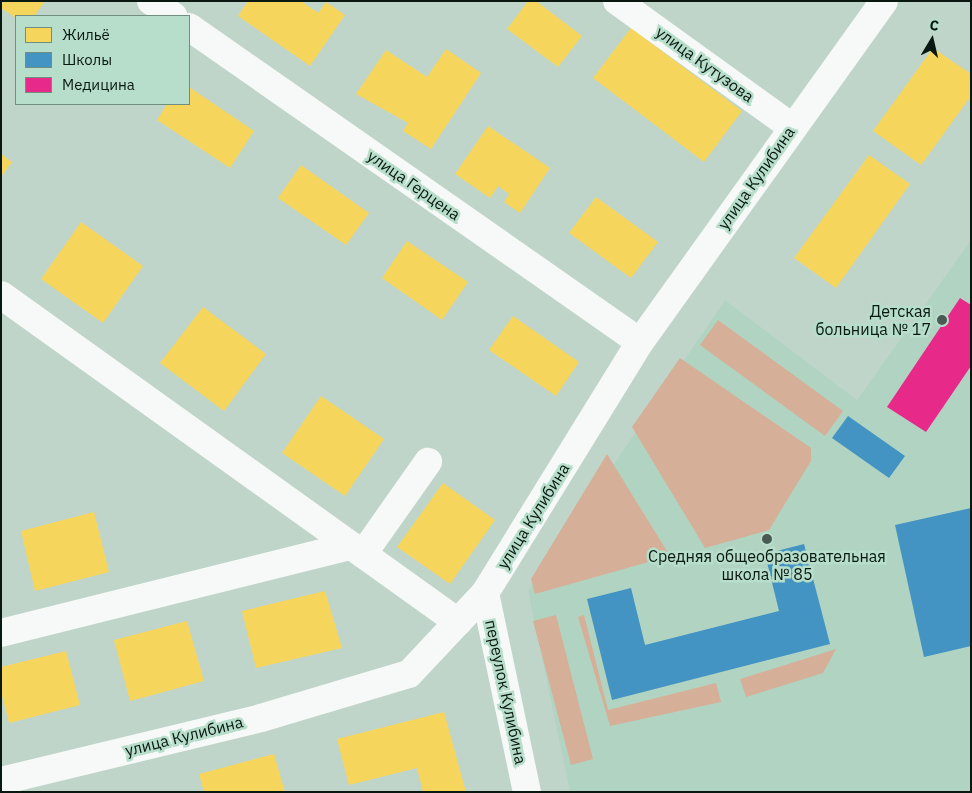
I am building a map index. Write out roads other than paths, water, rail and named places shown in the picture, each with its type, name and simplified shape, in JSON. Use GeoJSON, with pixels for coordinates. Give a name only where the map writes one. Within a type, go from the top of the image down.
{"type":"FeatureCollection","features":[{"type":"Feature","properties":{"kind":"street"},"geometry":{"type":"LineString","coordinates":[[151,1],[172,15]]}},
{"type":"Feature","properties":{"kind":"street","name":"улица Кутузова"},"geometry":{"type":"LineString","coordinates":[[617,1],[792,127]]}},
{"type":"Feature","properties":{"kind":"street","name":"улица Кулибина"},"geometry":{"type":"LineString","coordinates":[[1,781],[261,718],[408,674],[485,593],[640,342],[884,1]]}},
{"type":"Feature","properties":{"kind":"street","name":"улица Герцена"},"geometry":{"type":"LineString","coordinates":[[190,28],[640,342]]}},
{"type":"Feature","properties":{"kind":"street"},"geometry":{"type":"LineString","coordinates":[[1,295],[458,622]]}},
{"type":"Feature","properties":{"kind":"street"},"geometry":{"type":"LineString","coordinates":[[1,633],[357,550],[428,462]]}},
{"type":"Feature","properties":{"kind":"street","name":"переулок Кулибина"},"geometry":{"type":"LineString","coordinates":[[485,593],[528,792]]}},
{"type":"Feature","properties":{"kind":"place","name":"Детская больница № 17"},"geometry":{"type":"Point","coordinates":[942,320]}},
{"type":"Feature","properties":{"kind":"place","name":"Средняя общеобразовательная школа № 85"},"geometry":{"type":"Point","coordinates":[767,539]}}]}
